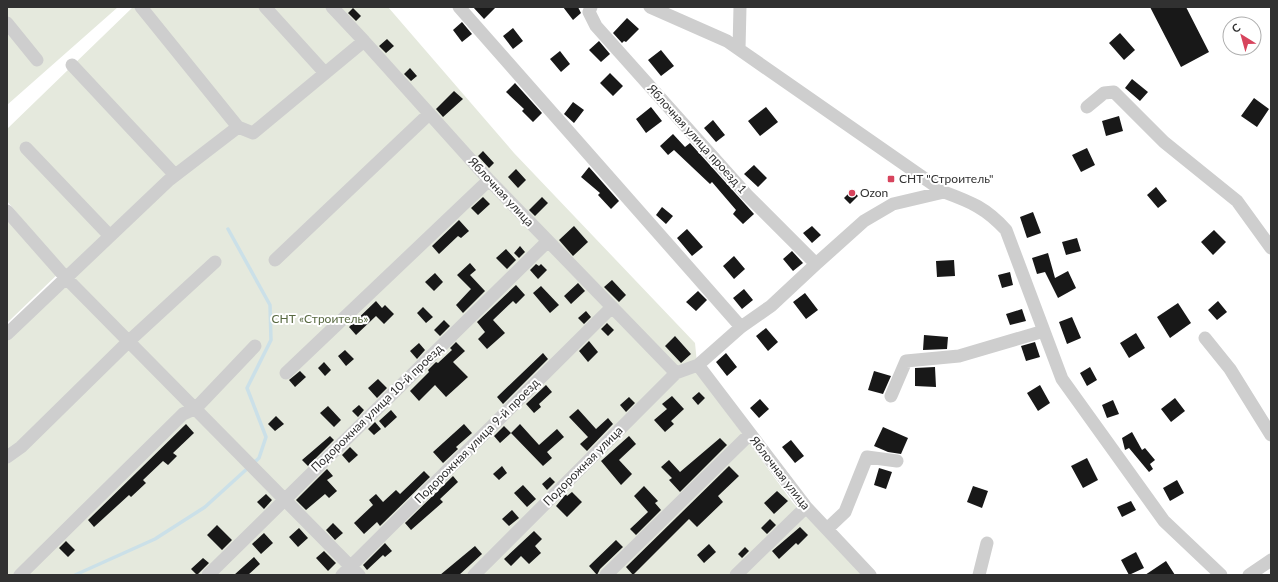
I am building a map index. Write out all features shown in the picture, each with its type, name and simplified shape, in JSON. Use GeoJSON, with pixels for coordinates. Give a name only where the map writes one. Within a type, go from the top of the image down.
{"type":"FeatureCollection","features":[{"type":"Feature","properties":{"kind":"street"},"geometry":{"type":"LineString","coordinates":[[141,7],[238,127],[253,133],[364,41]]}},
{"type":"Feature","properties":{"kind":"street"},"geometry":{"type":"LineString","coordinates":[[265,7],[325,73]]}},
{"type":"Feature","properties":{"kind":"street","name":"Яблочная улица"},"geometry":{"type":"LineString","coordinates":[[332,7],[489,180],[676,373]]}},
{"type":"Feature","properties":{"kind":"street"},"geometry":{"type":"LineString","coordinates":[[459,7],[741,327]]}},
{"type":"Feature","properties":{"kind":"street","name":"Яблочная улица проезд 1"},"geometry":{"type":"LineString","coordinates":[[591,7],[589,12],[596,26],[747,195],[816,264]]}},
{"type":"Feature","properties":{"kind":"street"},"geometry":{"type":"LineString","coordinates":[[650,7],[727,40],[944,192],[972,203],[992,215],[1006,230],[1062,379],[1164,521],[1222,575]]}},
{"type":"Feature","properties":{"kind":"street"},"geometry":{"type":"LineString","coordinates":[[739,49],[740,7]]}},
{"type":"Feature","properties":{"kind":"street"},"geometry":{"type":"LineString","coordinates":[[7,23],[37,60]]}},
{"type":"Feature","properties":{"kind":"street"},"geometry":{"type":"LineString","coordinates":[[72,65],[175,175]]}},
{"type":"Feature","properties":{"kind":"street"},"geometry":{"type":"LineString","coordinates":[[1087,107],[1104,93],[1114,92],[1164,142],[1237,201],[1271,248]]}},
{"type":"Feature","properties":{"kind":"street"},"geometry":{"type":"LineString","coordinates":[[275,260],[429,114]]}},
{"type":"Feature","properties":{"kind":"street"},"geometry":{"type":"LineString","coordinates":[[7,334],[175,175],[238,127]]}},
{"type":"Feature","properties":{"kind":"street"},"geometry":{"type":"LineString","coordinates":[[26,148],[110,236]]}},
{"type":"Feature","properties":{"kind":"street"},"geometry":{"type":"LineString","coordinates":[[286,373],[489,180]]}},
{"type":"Feature","properties":{"kind":"street"},"geometry":{"type":"LineString","coordinates":[[698,365],[741,327],[771,306],[864,221],[894,204],[944,192]]}},
{"type":"Feature","properties":{"kind":"street"},"geometry":{"type":"LineString","coordinates":[[7,210],[66,278],[196,408],[250,466],[285,499],[351,572]]}},
{"type":"Feature","properties":{"kind":"street","name":"Подорожная улица 10-й проезд"},"geometry":{"type":"LineString","coordinates":[[208,575],[548,241]]}},
{"type":"Feature","properties":{"kind":"street"},"geometry":{"type":"LineString","coordinates":[[7,457],[21,446],[129,341],[215,262]]}},
{"type":"Feature","properties":{"kind":"street","name":"Подорожная улица 9-й проезд"},"geometry":{"type":"LineString","coordinates":[[351,572],[612,307]]}},
{"type":"Feature","properties":{"kind":"street"},"geometry":{"type":"LineString","coordinates":[[891,396],[906,361],[960,356],[1044,330]]}},
{"type":"Feature","properties":{"kind":"street"},"geometry":{"type":"LineString","coordinates":[[1205,338],[1230,369],[1271,435]]}},
{"type":"Feature","properties":{"kind":"street"},"geometry":{"type":"LineString","coordinates":[[20,575],[183,414],[196,408],[255,346]]}},
{"type":"Feature","properties":{"kind":"street","name":"Яблочная улица"},"geometry":{"type":"LineString","coordinates":[[698,365],[806,507],[868,574]]}},
{"type":"Feature","properties":{"kind":"street","name":"Подорожная улица"},"geometry":{"type":"LineString","coordinates":[[474,575],[676,373],[698,365]]}},
{"type":"Feature","properties":{"kind":"street"},"geometry":{"type":"LineString","coordinates":[[606,575],[750,434]]}},
{"type":"Feature","properties":{"kind":"street"},"geometry":{"type":"LineString","coordinates":[[827,529],[845,512],[867,457],[897,461]]}},
{"type":"Feature","properties":{"kind":"street"},"geometry":{"type":"LineString","coordinates":[[736,575],[806,507]]}},
{"type":"Feature","properties":{"kind":"street"},"geometry":{"type":"LineString","coordinates":[[979,575],[987,542]]}},
{"type":"Feature","properties":{"kind":"street"},"geometry":{"type":"LineString","coordinates":[[1249,575],[1271,560]]}},
{"type":"Feature","properties":{"kind":"green space"},"geometry":{"type":"Polygon","coordinates":[[[7,7],[118,7],[7,105],[7,7]]]}},
{"type":"Feature","properties":{"kind":"green space","name":"СНТ «Строитель»"},"geometry":{"type":"Polygon","coordinates":[[[133,7],[388,7],[514,153],[695,343],[698,373],[793,503],[865,575],[7,575],[7,339],[69,275],[7,201],[7,129],[133,7]]]}},
{"type":"Feature","properties":{"kind":"green space"},"geometry":{"type":"Polygon","coordinates":[[[7,216],[62,270],[7,323],[7,216]]]}},
{"type":"Feature","properties":{"kind":"building"},"geometry":{"type":"Polygon","coordinates":[[[473,7],[496,7],[484,19],[473,7]]]}},
{"type":"Feature","properties":{"kind":"building"},"geometry":{"type":"Polygon","coordinates":[[[563,7],[578,7],[581,13],[573,20],[563,7]]]}},
{"type":"Feature","properties":{"kind":"building"},"geometry":{"type":"Polygon","coordinates":[[[1150,7],[1186,7],[1209,52],[1181,67],[1150,7]]]}},
{"type":"Feature","properties":{"kind":"building"},"geometry":{"type":"Polygon","coordinates":[[[353,8],[361,16],[356,21],[348,13],[353,8]]]}},
{"type":"Feature","properties":{"kind":"building"},"geometry":{"type":"Polygon","coordinates":[[[627,18],[639,29],[626,42],[624,41],[622,43],[613,33],[627,18]]]}},
{"type":"Feature","properties":{"kind":"building"},"geometry":{"type":"Polygon","coordinates":[[[462,22],[472,34],[462,42],[453,30],[462,22]]]}},
{"type":"Feature","properties":{"kind":"building"},"geometry":{"type":"Polygon","coordinates":[[[513,28],[523,41],[513,49],[503,36],[513,28]]]}},
{"type":"Feature","properties":{"kind":"building"},"geometry":{"type":"Polygon","coordinates":[[[1120,33],[1135,50],[1124,60],[1109,43],[1120,33]]]}},
{"type":"Feature","properties":{"kind":"building"},"geometry":{"type":"Polygon","coordinates":[[[387,39],[394,46],[386,53],[379,46],[387,39]]]}},
{"type":"Feature","properties":{"kind":"building"},"geometry":{"type":"Polygon","coordinates":[[[599,41],[610,54],[601,62],[589,50],[599,41]]]}},
{"type":"Feature","properties":{"kind":"building"},"geometry":{"type":"Polygon","coordinates":[[[661,50],[674,66],[661,76],[648,60],[661,50]]]}},
{"type":"Feature","properties":{"kind":"building"},"geometry":{"type":"Polygon","coordinates":[[[560,51],[570,64],[561,72],[550,59],[560,51]]]}},
{"type":"Feature","properties":{"kind":"building"},"geometry":{"type":"Polygon","coordinates":[[[410,68],[417,76],[411,81],[404,74],[410,68]]]}},
{"type":"Feature","properties":{"kind":"building"},"geometry":{"type":"Polygon","coordinates":[[[610,73],[623,86],[613,96],[600,83],[610,73]]]}},
{"type":"Feature","properties":{"kind":"building"},"geometry":{"type":"Polygon","coordinates":[[[1132,79],[1148,92],[1140,101],[1125,88],[1132,79]]]}},
{"type":"Feature","properties":{"kind":"building"},"geometry":{"type":"Polygon","coordinates":[[[515,83],[542,113],[533,122],[522,111],[524,109],[506,92],[515,83]]]}},
{"type":"Feature","properties":{"kind":"building"},"geometry":{"type":"Polygon","coordinates":[[[454,91],[463,99],[443,117],[436,109],[454,91]]]}},
{"type":"Feature","properties":{"kind":"building"},"geometry":{"type":"Polygon","coordinates":[[[1254,98],[1269,109],[1257,127],[1241,116],[1254,98]]]}},
{"type":"Feature","properties":{"kind":"building"},"geometry":{"type":"Polygon","coordinates":[[[573,102],[584,110],[574,123],[564,114],[573,102]]]}},
{"type":"Feature","properties":{"kind":"building"},"geometry":{"type":"Polygon","coordinates":[[[651,107],[662,121],[646,133],[636,119],[651,107]]]}},
{"type":"Feature","properties":{"kind":"building"},"geometry":{"type":"Polygon","coordinates":[[[766,107],[778,122],[760,136],[748,121],[766,107]]]}},
{"type":"Feature","properties":{"kind":"building"},"geometry":{"type":"Polygon","coordinates":[[[1119,116],[1123,131],[1106,136],[1102,121],[1119,116]]]}},
{"type":"Feature","properties":{"kind":"building"},"geometry":{"type":"Polygon","coordinates":[[[713,120],[725,135],[716,142],[704,128],[713,120]]]}},
{"type":"Feature","properties":{"kind":"building"},"geometry":{"type":"Polygon","coordinates":[[[673,134],[685,147],[690,143],[754,214],[743,224],[733,214],[736,210],[712,182],[710,184],[674,150],[668,155],[660,146],[673,134]]]}},
{"type":"Feature","properties":{"kind":"building"},"geometry":{"type":"Polygon","coordinates":[[[1087,148],[1095,165],[1081,172],[1072,155],[1087,148]]]}},
{"type":"Feature","properties":{"kind":"building"},"geometry":{"type":"Polygon","coordinates":[[[483,151],[494,163],[489,168],[478,156],[483,151]]]}},
{"type":"Feature","properties":{"kind":"building"},"geometry":{"type":"Polygon","coordinates":[[[754,165],[767,178],[758,187],[744,174],[754,165]]]}},
{"type":"Feature","properties":{"kind":"building"},"geometry":{"type":"Polygon","coordinates":[[[589,167],[619,201],[611,209],[598,195],[600,193],[581,177],[589,167]]]}},
{"type":"Feature","properties":{"kind":"building"},"geometry":{"type":"Polygon","coordinates":[[[516,169],[526,180],[518,188],[508,177],[516,169]]]}},
{"type":"Feature","properties":{"kind":"building"},"geometry":{"type":"Polygon","coordinates":[[[1156,187],[1167,201],[1158,208],[1147,195],[1156,187]]]}},
{"type":"Feature","properties":{"kind":"building"},"geometry":{"type":"Polygon","coordinates":[[[852,190],[858,196],[850,204],[844,198],[852,190]]]}},
{"type":"Feature","properties":{"kind":"building"},"geometry":{"type":"Polygon","coordinates":[[[483,197],[490,204],[478,215],[471,208],[483,197]]]}},
{"type":"Feature","properties":{"kind":"building"},"geometry":{"type":"Polygon","coordinates":[[[542,197],[548,203],[535,216],[529,210],[542,197]]]}},
{"type":"Feature","properties":{"kind":"building"},"geometry":{"type":"Polygon","coordinates":[[[662,207],[673,216],[666,224],[656,215],[662,207]]]}},
{"type":"Feature","properties":{"kind":"building"},"geometry":{"type":"Polygon","coordinates":[[[1033,212],[1041,233],[1027,238],[1020,217],[1033,212]]]}},
{"type":"Feature","properties":{"kind":"building"},"geometry":{"type":"Polygon","coordinates":[[[459,220],[469,231],[461,238],[458,236],[439,254],[432,246],[459,220]]]}},
{"type":"Feature","properties":{"kind":"building"},"geometry":{"type":"Polygon","coordinates":[[[574,226],[588,242],[573,256],[559,240],[574,226]]]}},
{"type":"Feature","properties":{"kind":"building"},"geometry":{"type":"Polygon","coordinates":[[[812,226],[821,235],[812,243],[803,233],[812,226]]]}},
{"type":"Feature","properties":{"kind":"building"},"geometry":{"type":"Polygon","coordinates":[[[687,229],[703,247],[692,256],[677,238],[687,229]]]}},
{"type":"Feature","properties":{"kind":"building"},"geometry":{"type":"Polygon","coordinates":[[[1214,230],[1226,242],[1213,255],[1201,242],[1214,230]]]}},
{"type":"Feature","properties":{"kind":"building"},"geometry":{"type":"Polygon","coordinates":[[[1077,238],[1081,251],[1066,255],[1062,242],[1077,238]]]}},
{"type":"Feature","properties":{"kind":"building"},"geometry":{"type":"Polygon","coordinates":[[[520,246],[525,252],[519,258],[514,253],[520,246]]]}},
{"type":"Feature","properties":{"kind":"building"},"geometry":{"type":"Polygon","coordinates":[[[506,249],[516,260],[507,269],[496,258],[506,249]]]}},
{"type":"Feature","properties":{"kind":"building"},"geometry":{"type":"Polygon","coordinates":[[[792,251],[803,263],[793,271],[783,259],[792,251]]]}},
{"type":"Feature","properties":{"kind":"building"},"geometry":{"type":"Polygon","coordinates":[[[1048,253],[1055,278],[1068,271],[1076,288],[1058,298],[1045,272],[1037,274],[1032,258],[1048,253]]]}},
{"type":"Feature","properties":{"kind":"building"},"geometry":{"type":"Polygon","coordinates":[[[734,256],[745,269],[734,279],[723,266],[734,256]]]}},
{"type":"Feature","properties":{"kind":"building"},"geometry":{"type":"Polygon","coordinates":[[[954,260],[955,276],[937,277],[936,261],[954,260]]]}},
{"type":"Feature","properties":{"kind":"building"},"geometry":{"type":"Polygon","coordinates":[[[470,263],[476,270],[470,275],[485,291],[463,313],[456,305],[471,289],[457,275],[470,263]]]}},
{"type":"Feature","properties":{"kind":"building"},"geometry":{"type":"Polygon","coordinates":[[[536,264],[539,266],[541,264],[547,270],[538,279],[530,270],[536,264]]]}},
{"type":"Feature","properties":{"kind":"building"},"geometry":{"type":"Polygon","coordinates":[[[1010,272],[1013,285],[1002,288],[998,275],[1010,272]]]}},
{"type":"Feature","properties":{"kind":"building"},"geometry":{"type":"Polygon","coordinates":[[[435,273],[443,282],[434,291],[425,282],[435,273]]]}},
{"type":"Feature","properties":{"kind":"building"},"geometry":{"type":"Polygon","coordinates":[[[612,280],[626,295],[619,302],[604,287],[612,280]]]}},
{"type":"Feature","properties":{"kind":"building"},"geometry":{"type":"Polygon","coordinates":[[[578,283],[585,291],[571,304],[564,296],[578,283]]]}},
{"type":"Feature","properties":{"kind":"building"},"geometry":{"type":"Polygon","coordinates":[[[516,285],[525,295],[516,304],[513,301],[493,320],[505,333],[487,349],[478,339],[485,332],[477,322],[516,285]]]}},
{"type":"Feature","properties":{"kind":"building"},"geometry":{"type":"Polygon","coordinates":[[[541,286],[559,305],[550,313],[533,293],[541,286]]]}},
{"type":"Feature","properties":{"kind":"building"},"geometry":{"type":"Polygon","coordinates":[[[744,289],[753,300],[742,309],[733,298],[744,289]]]}},
{"type":"Feature","properties":{"kind":"building"},"geometry":{"type":"Polygon","coordinates":[[[698,291],[707,300],[696,311],[686,302],[698,291]]]}},
{"type":"Feature","properties":{"kind":"building"},"geometry":{"type":"Polygon","coordinates":[[[805,293],[818,310],[806,319],[793,302],[805,293]]]}},
{"type":"Feature","properties":{"kind":"building"},"geometry":{"type":"Polygon","coordinates":[[[376,301],[382,308],[385,305],[394,314],[384,324],[376,316],[356,335],[349,327],[376,301]]]}},
{"type":"Feature","properties":{"kind":"building"},"geometry":{"type":"Polygon","coordinates":[[[1218,301],[1227,312],[1217,320],[1208,310],[1218,301]]]}},
{"type":"Feature","properties":{"kind":"building"},"geometry":{"type":"Polygon","coordinates":[[[1178,303],[1191,323],[1170,338],[1157,317],[1178,303]]]}},
{"type":"Feature","properties":{"kind":"building"},"geometry":{"type":"Polygon","coordinates":[[[423,307],[433,317],[426,323],[417,313],[423,307]]]}},
{"type":"Feature","properties":{"kind":"building"},"geometry":{"type":"Polygon","coordinates":[[[1022,309],[1026,321],[1010,325],[1006,314],[1022,309]]]}},
{"type":"Feature","properties":{"kind":"building"},"geometry":{"type":"Polygon","coordinates":[[[586,311],[591,317],[584,324],[578,318],[586,311]]]}},
{"type":"Feature","properties":{"kind":"building"},"geometry":{"type":"Polygon","coordinates":[[[1072,317],[1081,338],[1067,344],[1059,322],[1072,317]]]}},
{"type":"Feature","properties":{"kind":"building"},"geometry":{"type":"Polygon","coordinates":[[[444,320],[450,326],[440,336],[434,330],[444,320]]]}},
{"type":"Feature","properties":{"kind":"building"},"geometry":{"type":"Polygon","coordinates":[[[607,323],[614,330],[608,336],[601,329],[607,323]]]}},
{"type":"Feature","properties":{"kind":"building"},"geometry":{"type":"Polygon","coordinates":[[[766,328],[778,342],[768,351],[756,336],[766,328]]]}},
{"type":"Feature","properties":{"kind":"building"},"geometry":{"type":"Polygon","coordinates":[[[1136,333],[1145,348],[1129,358],[1120,343],[1136,333]]]}},
{"type":"Feature","properties":{"kind":"building"},"geometry":{"type":"Polygon","coordinates":[[[924,335],[948,337],[947,349],[923,350],[924,335]]]}},
{"type":"Feature","properties":{"kind":"building"},"geometry":{"type":"Polygon","coordinates":[[[675,336],[691,354],[681,363],[665,346],[675,336]]]}},
{"type":"Feature","properties":{"kind":"building"},"geometry":{"type":"Polygon","coordinates":[[[589,341],[598,352],[588,362],[579,351],[589,341]]]}},
{"type":"Feature","properties":{"kind":"building"},"geometry":{"type":"Polygon","coordinates":[[[456,342],[465,351],[453,362],[468,377],[446,397],[435,385],[419,401],[410,391],[429,372],[428,370],[436,362],[438,363],[452,350],[450,348],[456,342]]]}},
{"type":"Feature","properties":{"kind":"building"},"geometry":{"type":"Polygon","coordinates":[[[1035,342],[1040,357],[1026,361],[1021,346],[1035,342]]]}},
{"type":"Feature","properties":{"kind":"building"},"geometry":{"type":"Polygon","coordinates":[[[419,343],[425,350],[417,359],[410,351],[419,343]]]}},
{"type":"Feature","properties":{"kind":"building"},"geometry":{"type":"Polygon","coordinates":[[[345,350],[354,359],[346,366],[338,356],[345,350]]]}},
{"type":"Feature","properties":{"kind":"building"},"geometry":{"type":"Polygon","coordinates":[[[543,353],[548,359],[503,404],[497,397],[543,353]]]}},
{"type":"Feature","properties":{"kind":"building"},"geometry":{"type":"Polygon","coordinates":[[[726,353],[737,367],[727,376],[716,362],[726,353]]]}},
{"type":"Feature","properties":{"kind":"building"},"geometry":{"type":"Polygon","coordinates":[[[324,362],[331,370],[325,376],[318,368],[324,362]]]}},
{"type":"Feature","properties":{"kind":"building"},"geometry":{"type":"Polygon","coordinates":[[[935,367],[936,387],[915,386],[915,368],[935,367]]]}},
{"type":"Feature","properties":{"kind":"building"},"geometry":{"type":"Polygon","coordinates":[[[1090,367],[1097,380],[1087,386],[1080,373],[1090,367]]]}},
{"type":"Feature","properties":{"kind":"building"},"geometry":{"type":"Polygon","coordinates":[[[300,371],[306,377],[295,387],[289,380],[300,371]]]}},
{"type":"Feature","properties":{"kind":"building"},"geometry":{"type":"Polygon","coordinates":[[[874,371],[891,376],[883,394],[868,390],[874,371]]]}},
{"type":"Feature","properties":{"kind":"building"},"geometry":{"type":"Polygon","coordinates":[[[378,379],[387,388],[377,398],[368,388],[378,379]]]}},
{"type":"Feature","properties":{"kind":"building"},"geometry":{"type":"Polygon","coordinates":[[[546,385],[552,392],[539,404],[541,407],[534,413],[526,404],[546,385]]]}},
{"type":"Feature","properties":{"kind":"building"},"geometry":{"type":"Polygon","coordinates":[[[1040,385],[1050,403],[1038,411],[1027,393],[1040,385]]]}},
{"type":"Feature","properties":{"kind":"building"},"geometry":{"type":"Polygon","coordinates":[[[699,392],[705,398],[698,405],[692,398],[699,392]]]}},
{"type":"Feature","properties":{"kind":"building"},"geometry":{"type":"Polygon","coordinates":[[[672,396],[684,409],[671,421],[674,424],[665,432],[654,420],[667,409],[662,404],[672,396]]]}},
{"type":"Feature","properties":{"kind":"building"},"geometry":{"type":"Polygon","coordinates":[[[629,397],[635,403],[626,412],[620,405],[629,397]]]}},
{"type":"Feature","properties":{"kind":"building"},"geometry":{"type":"Polygon","coordinates":[[[1175,398],[1185,411],[1171,422],[1161,409],[1175,398]]]}},
{"type":"Feature","properties":{"kind":"building"},"geometry":{"type":"Polygon","coordinates":[[[760,399],[769,409],[759,418],[750,408],[760,399]]]}},
{"type":"Feature","properties":{"kind":"building"},"geometry":{"type":"Polygon","coordinates":[[[1113,400],[1119,414],[1107,418],[1102,405],[1113,400]]]}},
{"type":"Feature","properties":{"kind":"building"},"geometry":{"type":"Polygon","coordinates":[[[359,405],[364,410],[358,417],[352,411],[359,405]]]}},
{"type":"Feature","properties":{"kind":"building"},"geometry":{"type":"Polygon","coordinates":[[[328,406],[341,420],[334,427],[320,413],[328,406]]]}},
{"type":"Feature","properties":{"kind":"building"},"geometry":{"type":"Polygon","coordinates":[[[578,409],[596,429],[608,418],[613,424],[587,451],[580,444],[588,437],[569,417],[578,409]]]}},
{"type":"Feature","properties":{"kind":"building"},"geometry":{"type":"Polygon","coordinates":[[[391,410],[397,417],[385,428],[379,421],[391,410]]]}},
{"type":"Feature","properties":{"kind":"building"},"geometry":{"type":"Polygon","coordinates":[[[276,416],[284,424],[275,431],[268,424],[276,416]]]}},
{"type":"Feature","properties":{"kind":"building"},"geometry":{"type":"Polygon","coordinates":[[[375,422],[381,429],[374,435],[368,429],[375,422]]]}},
{"type":"Feature","properties":{"kind":"building"},"geometry":{"type":"Polygon","coordinates":[[[186,424],[194,433],[173,453],[177,456],[168,465],[163,461],[143,480],[146,483],[131,497],[129,495],[94,527],[88,520],[186,424]]]}},
{"type":"Feature","properties":{"kind":"building"},"geometry":{"type":"Polygon","coordinates":[[[464,424],[472,433],[456,447],[458,449],[443,463],[433,452],[464,424]]]}},
{"type":"Feature","properties":{"kind":"building"},"geometry":{"type":"Polygon","coordinates":[[[520,424],[539,445],[557,429],[564,437],[547,452],[552,458],[543,466],[511,433],[520,424]]]}},
{"type":"Feature","properties":{"kind":"building"},"geometry":{"type":"Polygon","coordinates":[[[504,426],[511,433],[500,443],[494,436],[504,426]]]}},
{"type":"Feature","properties":{"kind":"building"},"geometry":{"type":"Polygon","coordinates":[[[883,427],[908,438],[901,454],[888,452],[874,446],[883,427]]]}},
{"type":"Feature","properties":{"kind":"building"},"geometry":{"type":"Polygon","coordinates":[[[1132,432],[1142,450],[1145,448],[1155,460],[1150,464],[1153,469],[1149,472],[1129,448],[1125,450],[1122,438],[1132,432]]]}},
{"type":"Feature","properties":{"kind":"building"},"geometry":{"type":"Polygon","coordinates":[[[330,436],[334,440],[308,466],[302,460],[330,436]]]}},
{"type":"Feature","properties":{"kind":"building"},"geometry":{"type":"Polygon","coordinates":[[[629,436],[636,444],[619,460],[632,474],[621,485],[601,461],[629,436]]]}},
{"type":"Feature","properties":{"kind":"building"},"geometry":{"type":"Polygon","coordinates":[[[720,438],[727,445],[680,492],[669,480],[672,478],[661,467],[669,460],[680,472],[720,438]]]}},
{"type":"Feature","properties":{"kind":"building"},"geometry":{"type":"Polygon","coordinates":[[[791,440],[804,456],[795,463],[782,447],[791,440]]]}},
{"type":"Feature","properties":{"kind":"building"},"geometry":{"type":"Polygon","coordinates":[[[350,447],[358,455],[349,463],[342,455],[350,447]]]}},
{"type":"Feature","properties":{"kind":"building"},"geometry":{"type":"Polygon","coordinates":[[[1087,458],[1098,480],[1083,488],[1071,466],[1087,458]]]}},
{"type":"Feature","properties":{"kind":"building"},"geometry":{"type":"Polygon","coordinates":[[[502,466],[507,473],[499,480],[493,474],[502,466]]]}},
{"type":"Feature","properties":{"kind":"building"},"geometry":{"type":"Polygon","coordinates":[[[729,466],[739,476],[718,496],[723,502],[697,527],[689,519],[633,575],[626,567],[729,466]]]}},
{"type":"Feature","properties":{"kind":"building"},"geometry":{"type":"Polygon","coordinates":[[[879,468],[892,472],[886,489],[874,485],[879,468]]]}},
{"type":"Feature","properties":{"kind":"building"},"geometry":{"type":"Polygon","coordinates":[[[327,469],[333,476],[327,480],[337,491],[329,498],[325,494],[306,510],[296,500],[327,469]]]}},
{"type":"Feature","properties":{"kind":"building"},"geometry":{"type":"Polygon","coordinates":[[[424,471],[430,477],[380,526],[377,522],[364,534],[354,523],[373,505],[369,500],[376,494],[383,502],[396,490],[400,494],[424,471]]]}},
{"type":"Feature","properties":{"kind":"building"},"geometry":{"type":"Polygon","coordinates":[[[453,476],[458,482],[440,499],[443,502],[411,530],[405,523],[453,476]]]}},
{"type":"Feature","properties":{"kind":"building"},"geometry":{"type":"Polygon","coordinates":[[[550,477],[555,482],[547,490],[542,484],[550,477]]]}},
{"type":"Feature","properties":{"kind":"building"},"geometry":{"type":"Polygon","coordinates":[[[1177,480],[1184,493],[1170,501],[1163,488],[1177,480]]]}},
{"type":"Feature","properties":{"kind":"building"},"geometry":{"type":"Polygon","coordinates":[[[523,485],[536,499],[527,507],[514,493],[523,485]]]}},
{"type":"Feature","properties":{"kind":"building"},"geometry":{"type":"Polygon","coordinates":[[[644,486],[658,501],[655,503],[661,510],[636,535],[630,529],[648,512],[634,496],[644,486]]]}},
{"type":"Feature","properties":{"kind":"building"},"geometry":{"type":"Polygon","coordinates":[[[973,486],[988,491],[982,508],[967,502],[973,486]]]}},
{"type":"Feature","properties":{"kind":"building"},"geometry":{"type":"Polygon","coordinates":[[[777,491],[788,501],[774,514],[764,503],[777,491]]]}},
{"type":"Feature","properties":{"kind":"building"},"geometry":{"type":"Polygon","coordinates":[[[572,492],[582,502],[567,517],[556,506],[566,494],[567,496],[572,492]]]}},
{"type":"Feature","properties":{"kind":"building"},"geometry":{"type":"Polygon","coordinates":[[[266,494],[272,500],[264,509],[257,502],[266,494]]]}},
{"type":"Feature","properties":{"kind":"building"},"geometry":{"type":"Polygon","coordinates":[[[1131,501],[1136,510],[1122,517],[1117,507],[1131,501]]]}},
{"type":"Feature","properties":{"kind":"building"},"geometry":{"type":"Polygon","coordinates":[[[512,510],[519,518],[509,526],[502,519],[512,510]]]}},
{"type":"Feature","properties":{"kind":"building"},"geometry":{"type":"Polygon","coordinates":[[[770,519],[776,525],[767,534],[761,528],[770,519]]]}},
{"type":"Feature","properties":{"kind":"building"},"geometry":{"type":"Polygon","coordinates":[[[333,523],[343,533],[335,540],[326,530],[333,523]]]}},
{"type":"Feature","properties":{"kind":"building"},"geometry":{"type":"Polygon","coordinates":[[[217,525],[232,540],[222,550],[207,535],[217,525]]]}},
{"type":"Feature","properties":{"kind":"building"},"geometry":{"type":"Polygon","coordinates":[[[800,527],[808,535],[798,545],[796,543],[779,559],[772,551],[800,527]]]}},
{"type":"Feature","properties":{"kind":"building"},"geometry":{"type":"Polygon","coordinates":[[[299,528],[308,538],[298,547],[289,537],[299,528]]]}},
{"type":"Feature","properties":{"kind":"building"},"geometry":{"type":"Polygon","coordinates":[[[534,531],[542,539],[535,546],[541,553],[529,564],[521,556],[511,566],[504,559],[534,531]]]}},
{"type":"Feature","properties":{"kind":"building"},"geometry":{"type":"Polygon","coordinates":[[[264,533],[273,543],[261,554],[252,544],[264,533]]]}},
{"type":"Feature","properties":{"kind":"building"},"geometry":{"type":"Polygon","coordinates":[[[616,540],[623,547],[600,569],[597,575],[589,566],[616,540]]]}},
{"type":"Feature","properties":{"kind":"building"},"geometry":{"type":"Polygon","coordinates":[[[66,541],[75,550],[68,557],[59,548],[66,541]]]}},
{"type":"Feature","properties":{"kind":"building"},"geometry":{"type":"Polygon","coordinates":[[[385,543],[392,551],[385,557],[383,555],[367,570],[363,565],[385,543]]]}},
{"type":"Feature","properties":{"kind":"building"},"geometry":{"type":"Polygon","coordinates":[[[709,544],[716,552],[704,563],[697,555],[709,544]]]}},
{"type":"Feature","properties":{"kind":"building"},"geometry":{"type":"Polygon","coordinates":[[[475,546],[482,554],[459,575],[440,575],[475,546]]]}},
{"type":"Feature","properties":{"kind":"building"},"geometry":{"type":"Polygon","coordinates":[[[745,547],[749,551],[742,558],[738,554],[745,547]]]}},
{"type":"Feature","properties":{"kind":"building"},"geometry":{"type":"Polygon","coordinates":[[[324,551],[336,563],[328,571],[316,558],[324,551]]]}},
{"type":"Feature","properties":{"kind":"building"},"geometry":{"type":"Polygon","coordinates":[[[1136,552],[1144,568],[1129,575],[1121,560],[1136,552]]]}},
{"type":"Feature","properties":{"kind":"building"},"geometry":{"type":"Polygon","coordinates":[[[254,557],[260,564],[248,575],[234,575],[254,557]]]}},
{"type":"Feature","properties":{"kind":"building"},"geometry":{"type":"Polygon","coordinates":[[[203,558],[209,563],[197,575],[191,569],[203,558]]]}},
{"type":"Feature","properties":{"kind":"building"},"geometry":{"type":"Polygon","coordinates":[[[1166,561],[1175,575],[1145,575],[1166,561]]]}},
{"type":"Feature","properties":{"kind":"waterway"},"geometry":{"type":"LineString","coordinates":[[75,575],[155,539],[205,507],[259,458],[266,437],[247,388],[271,340],[270,305],[228,229]]}},
{"type":"Feature","properties":{"kind":"place","name":"СНТ \"Строитель\""},"geometry":{"type":"Point","coordinates":[891,179]}},
{"type":"Feature","properties":{"kind":"place","name":"Ozon"},"geometry":{"type":"Point","coordinates":[852,193]}}]}
